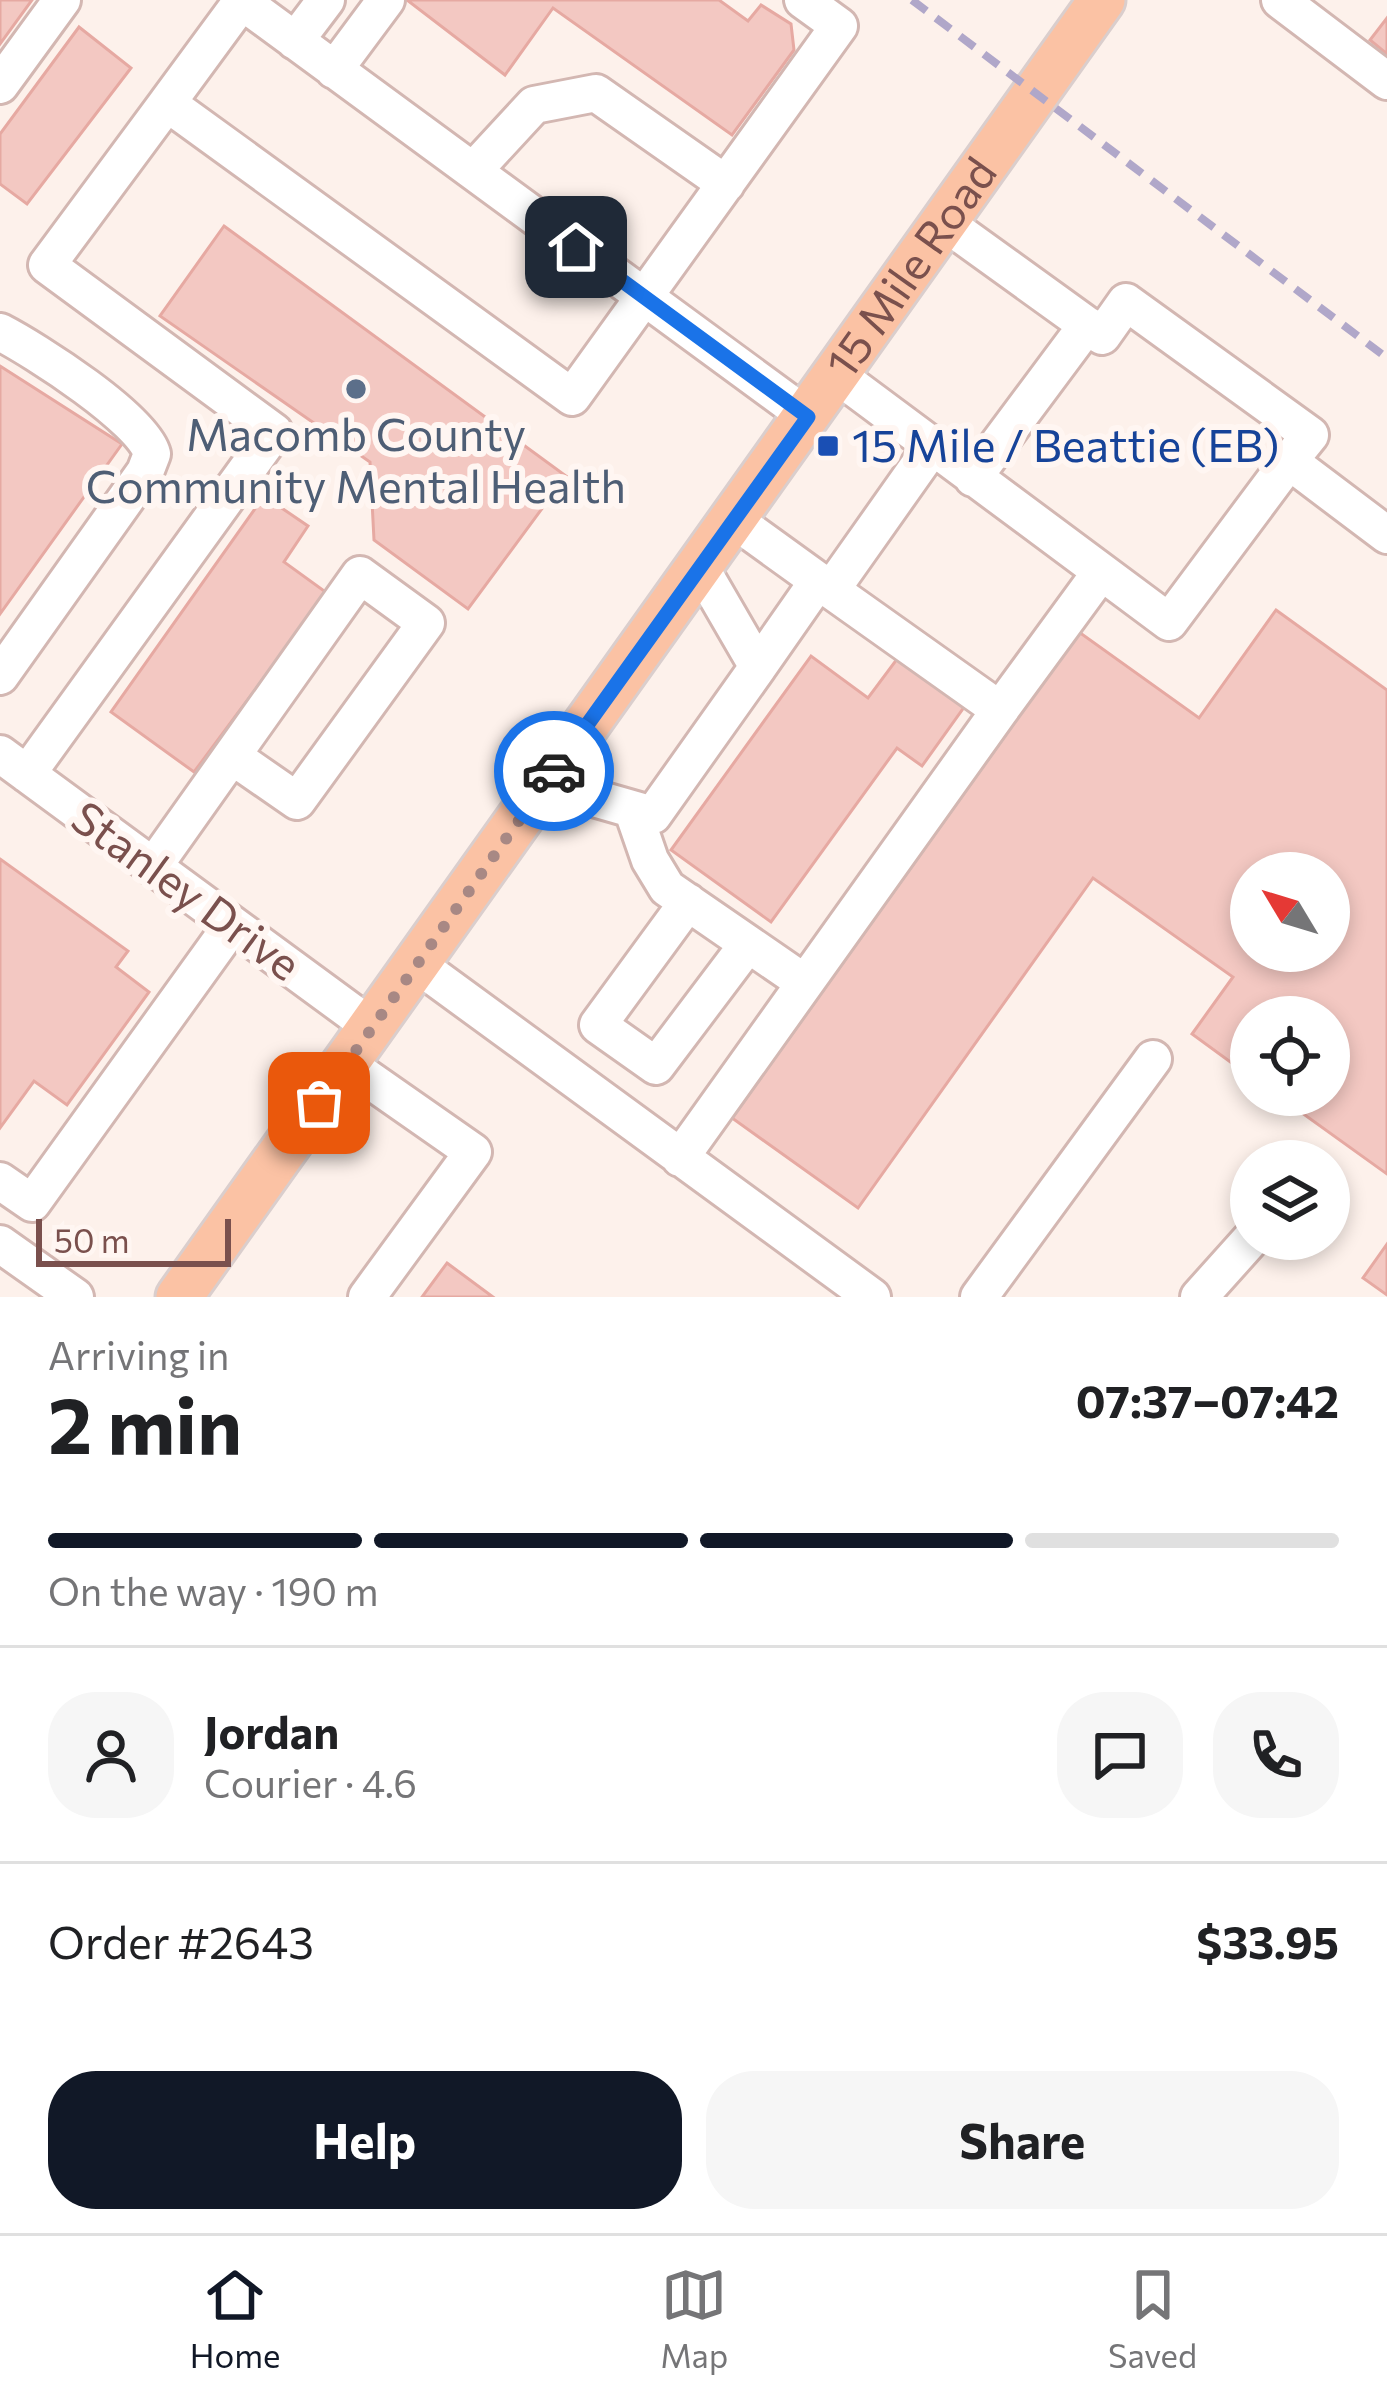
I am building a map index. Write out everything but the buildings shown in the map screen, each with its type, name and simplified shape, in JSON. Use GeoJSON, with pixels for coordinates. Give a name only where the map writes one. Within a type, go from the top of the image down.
{"type":"FeatureCollection","features":[{"type":"Feature","properties":{"kind":"main road","name":"15 Mile Road"},"geometry":{"type":"LineString","coordinates":[[179,1297],[1102,0]]}},
{"type":"Feature","properties":{"kind":"street"},"geometry":{"type":"LineString","coordinates":[[0,85],[62,0]]}},
{"type":"Feature","properties":{"kind":"street"},"geometry":{"type":"LineString","coordinates":[[296,41],[326,0]]}},
{"type":"Feature","properties":{"kind":"street"},"geometry":{"type":"LineString","coordinates":[[334,70],[386,0]]}},
{"type":"Feature","properties":{"kind":"street"},"geometry":{"type":"LineString","coordinates":[[167,103],[572,397],[838,26],[803,0]]}},
{"type":"Feature","properties":{"kind":"street"},"geometry":{"type":"LineString","coordinates":[[1280,0],[1387,81]]}},
{"type":"Feature","properties":{"kind":"street"},"geometry":{"type":"LineString","coordinates":[[14,764],[274,432],[47,265],[241,1],[808,417]]}},
{"type":"Feature","properties":{"kind":"street"},"geometry":{"type":"LineString","coordinates":[[473,171],[534,105],[596,92],[726,184]]}},
{"type":"Feature","properties":{"kind":"street"},"geometry":{"type":"LineString","coordinates":[[837,376],[1169,622],[1310,435],[1126,302],[1102,336],[944,222]]}},
{"type":"Feature","properties":{"kind":"street"},"geometry":{"type":"LineString","coordinates":[[973,478],[1087,325]]}},
{"type":"Feature","properties":{"kind":"street"},"geometry":{"type":"LineString","coordinates":[[0,332],[29,347],[139,429],[152,454],[145,472],[0,676]]}},
{"type":"Feature","properties":{"kind":"street"},"geometry":{"type":"LineString","coordinates":[[545,784],[653,815],[758,667],[932,447]]}},
{"type":"Feature","properties":{"kind":"street"},"geometry":{"type":"LineString","coordinates":[[1289,461],[1387,535]]}},
{"type":"Feature","properties":{"kind":"street"},"geometry":{"type":"LineString","coordinates":[[734,520],[1000,710]]}},
{"type":"Feature","properties":{"kind":"street"},"geometry":{"type":"LineString","coordinates":[[700,567],[758,667]]}},
{"type":"Feature","properties":{"kind":"street"},"geometry":{"type":"LineString","coordinates":[[680,1158],[1101,572]]}},
{"type":"Feature","properties":{"kind":"street"},"geometry":{"type":"LineString","coordinates":[[153,867],[360,575],[426,623],[297,801],[232,756]]}},
{"type":"Feature","properties":{"kind":"street","name":"Stanley Drive"},"geometry":{"type":"LineString","coordinates":[[14,764],[232,925],[473,1152],[367,1297]]}},
{"type":"Feature","properties":{"kind":"street"},"geometry":{"type":"LineString","coordinates":[[633,811],[650,860],[667,889],[805,983]]}},
{"type":"Feature","properties":{"kind":"street"},"geometry":{"type":"LineString","coordinates":[[688,902],[598,1024],[656,1066],[748,944]]}},
{"type":"Feature","properties":{"kind":"street"},"geometry":{"type":"LineString","coordinates":[[0,1181],[32,1204],[232,925]]}},
{"type":"Feature","properties":{"kind":"street"},"geometry":{"type":"LineString","coordinates":[[418,965],[872,1297]]}},
{"type":"Feature","properties":{"kind":"street"},"geometry":{"type":"LineString","coordinates":[[979,1297],[1153,1060]]}},
{"type":"Feature","properties":{"kind":"street"},"geometry":{"type":"LineString","coordinates":[[0,1244],[75,1297]]}},
{"type":"Feature","properties":{"kind":"street"},"geometry":{"type":"LineString","coordinates":[[1199,1297],[1232,1260]]}},
{"type":"Feature","properties":{"kind":"railway"},"geometry":{"type":"LineString","coordinates":[[912,0],[1387,358]]}},
{"type":"Feature","properties":{"kind":"way so far"},"geometry":{"type":"LineString","coordinates":[[319,1103],[554,771]]}},
{"type":"Feature","properties":{"kind":"place","name":"Macomb County Community Mental Health"},"geometry":{"type":"Point","coordinates":[356,389]}},
{"type":"Feature","properties":{"kind":"place","name":"15 Mile / Beattie (EB)"},"geometry":{"type":"Point","coordinates":[828,446]}},
{"type":"Feature","properties":{"kind":"route"},"geometry":{"type":"LineString","coordinates":[[554,771],[808,417],[576,247]]}}]}
